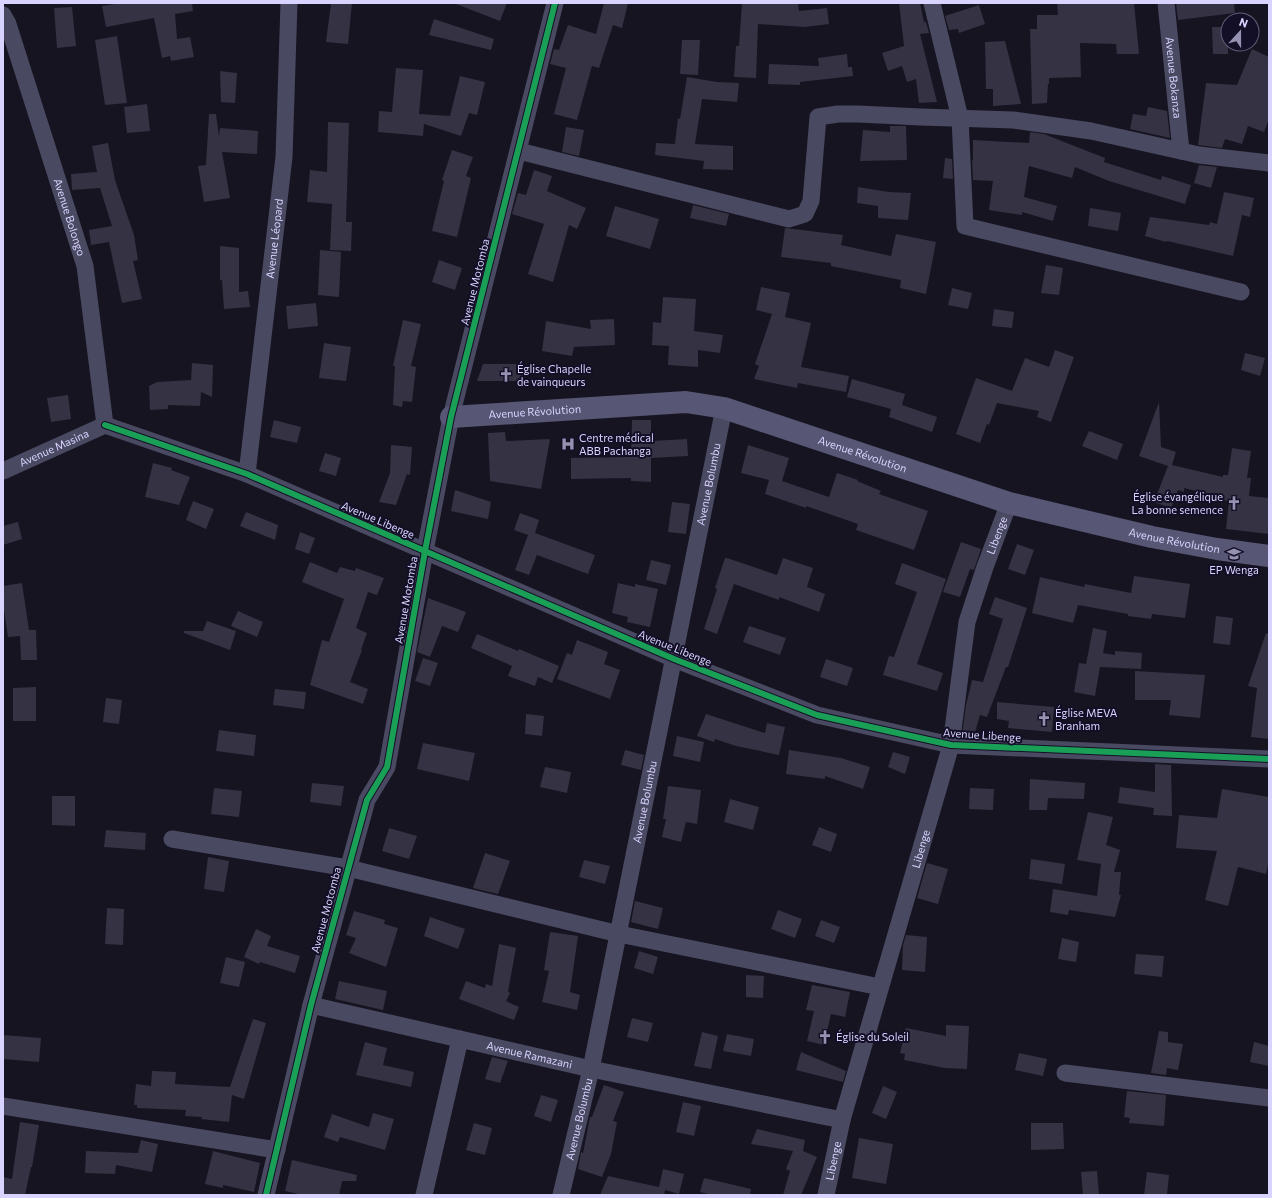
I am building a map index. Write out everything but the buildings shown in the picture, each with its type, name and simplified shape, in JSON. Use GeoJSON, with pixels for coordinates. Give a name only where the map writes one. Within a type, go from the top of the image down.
{"type":"FeatureCollection","features":[{"type":"Feature","properties":{"kind":"street","name":"Avenue Léopard"},"geometry":{"type":"LineString","coordinates":[[247,474],[284,157],[289,3]]}},
{"type":"Feature","properties":{"kind":"street","name":"Avenue Motomba"},"geometry":{"type":"LineString","coordinates":[[266,1195],[311,1005],[367,800],[387,767],[425,551],[451,417],[555,3]]}},
{"type":"Feature","properties":{"kind":"street"},"geometry":{"type":"LineString","coordinates":[[932,3],[960,118],[965,226],[1241,292]]}},
{"type":"Feature","properties":{"kind":"street","name":"Avenue Bokanza"},"geometry":{"type":"LineString","coordinates":[[1166,3],[1182,151]]}},
{"type":"Feature","properties":{"kind":"street","name":"Avenue Bolongo"},"geometry":{"type":"LineString","coordinates":[[3,15],[8,24],[85,266],[104,426]]}},
{"type":"Feature","properties":{"kind":"street"},"geometry":{"type":"LineString","coordinates":[[518,151],[789,220],[805,214],[812,201],[818,117],[838,114],[1013,120],[1091,132],[1199,155],[1269,163]]}},
{"type":"Feature","properties":{"kind":"street","name":"Avenue Révolution"},"geometry":{"type":"LineString","coordinates":[[451,417],[686,402],[724,408],[1009,503],[1152,537],[1217,549],[1269,556]]}},
{"type":"Feature","properties":{"kind":"street","name":"Avenue Bolumbu"},"geometry":{"type":"LineString","coordinates":[[561,1195],[591,1069],[724,408]]}},
{"type":"Feature","properties":{"kind":"street","name":"Avenue Libenge"},"geometry":{"type":"LineString","coordinates":[[104,426],[247,474],[674,659],[817,715],[951,745],[1269,759]]}},
{"type":"Feature","properties":{"kind":"street","name":"Avenue Masina"},"geometry":{"type":"LineString","coordinates":[[3,471],[104,426]]}},
{"type":"Feature","properties":{"kind":"street","name":"Libenge"},"geometry":{"type":"LineString","coordinates":[[826,1195],[842,1120],[951,745],[967,622],[984,567],[1009,503]]}},
{"type":"Feature","properties":{"kind":"street"},"geometry":{"type":"LineString","coordinates":[[172,839],[348,868],[618,934],[880,988]]}},
{"type":"Feature","properties":{"kind":"street","name":"Avenue Ramazani"},"geometry":{"type":"LineString","coordinates":[[311,1005],[591,1069],[842,1120]]}},
{"type":"Feature","properties":{"kind":"street"},"geometry":{"type":"LineString","coordinates":[[424,1195],[460,1039]]}},
{"type":"Feature","properties":{"kind":"street"},"geometry":{"type":"LineString","coordinates":[[1065,1073],[1269,1098]]}},
{"type":"Feature","properties":{"kind":"street"},"geometry":{"type":"LineString","coordinates":[[3,1106],[277,1150]]}},
{"type":"Feature","properties":{"kind":"cycle path"},"geometry":{"type":"LineString","coordinates":[[266,1195],[311,1005],[367,800],[387,767],[425,551],[451,417],[555,3]]}},
{"type":"Feature","properties":{"kind":"cycle path"},"geometry":{"type":"LineString","coordinates":[[105,425],[247,474],[674,659],[817,715],[951,745],[1269,759]]}},
{"type":"Feature","properties":{"kind":"place","name":"Église Chapelle de vainqueurs"},"geometry":{"type":"Point","coordinates":[506,375]}},
{"type":"Feature","properties":{"kind":"place","name":"Centre médical ABB Pachanga"},"geometry":{"type":"Point","coordinates":[568,444]}},
{"type":"Feature","properties":{"kind":"place","name":"Église évangélique La bonne semence"},"geometry":{"type":"Point","coordinates":[1234,503]}},
{"type":"Feature","properties":{"kind":"place","name":"EP Wenga"},"geometry":{"type":"Point","coordinates":[1234,554]}},
{"type":"Feature","properties":{"kind":"place","name":"Église MEVA Branham"},"geometry":{"type":"Point","coordinates":[1044,719]}},
{"type":"Feature","properties":{"kind":"place","name":"Église du Soleil"},"geometry":{"type":"Point","coordinates":[825,1037]}}]}
